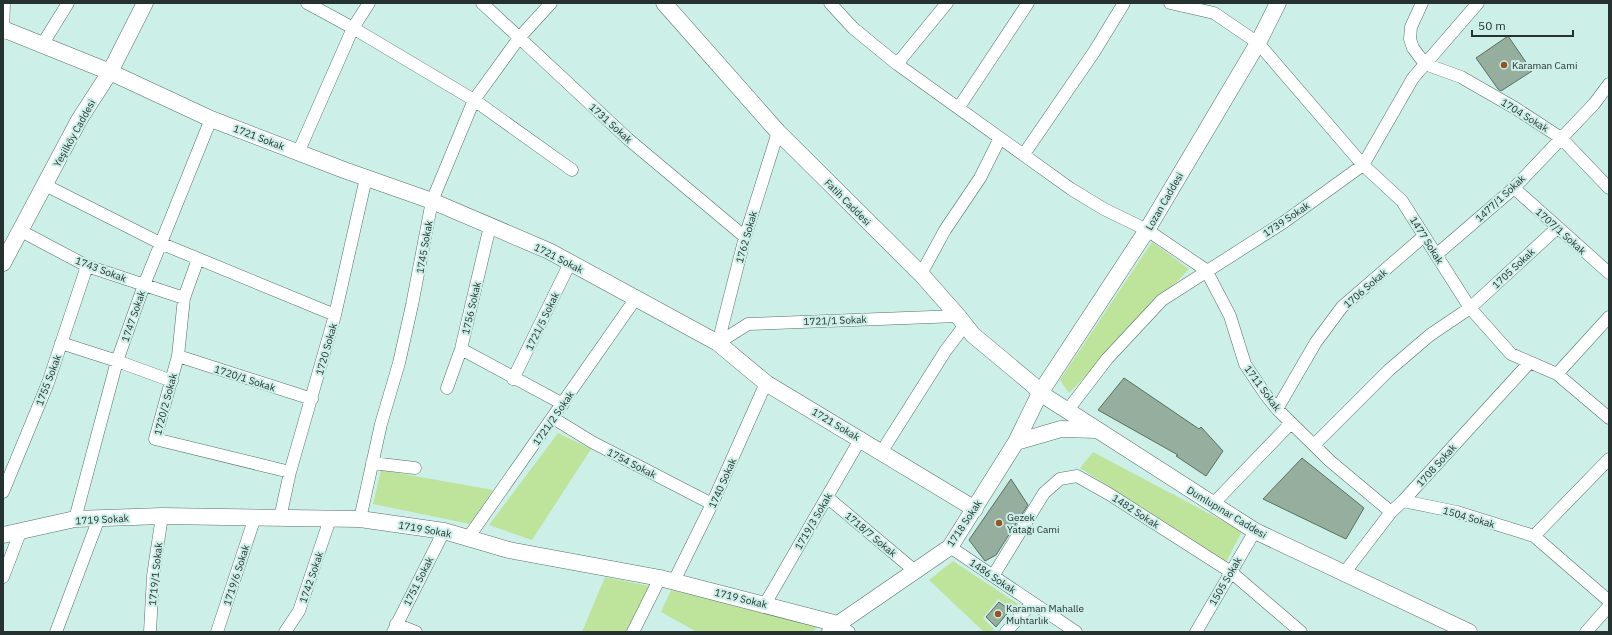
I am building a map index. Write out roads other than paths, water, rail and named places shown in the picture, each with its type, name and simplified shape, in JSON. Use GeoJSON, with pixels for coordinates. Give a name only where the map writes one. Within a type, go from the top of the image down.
{"type":"FeatureCollection","features":[{"type":"Feature","properties":{"kind":"street"},"geometry":{"type":"LineString","coordinates":[[3,30],[4,3]]}},
{"type":"Feature","properties":{"kind":"street"},"geometry":{"type":"LineString","coordinates":[[42,45],[68,3]]}},
{"type":"Feature","properties":{"kind":"street","name":"Yeşilköy Caddesi"},"geometry":{"type":"LineString","coordinates":[[3,263],[79,120],[110,72],[145,3]]}},
{"type":"Feature","properties":{"kind":"street"},"geometry":{"type":"LineString","coordinates":[[307,3],[353,28],[474,100],[572,170]]}},
{"type":"Feature","properties":{"kind":"street"},"geometry":{"type":"LineString","coordinates":[[298,153],[353,28],[369,3]]}},
{"type":"Feature","properties":{"kind":"street","name":"1731 Sokak"},"geometry":{"type":"LineString","coordinates":[[482,3],[628,139],[744,237]]}},
{"type":"Feature","properties":{"kind":"street","name":"1745 Sokak"},"geometry":{"type":"LineString","coordinates":[[360,519],[372,463],[412,306],[432,201],[474,100],[519,38],[551,3]]}},
{"type":"Feature","properties":{"kind":"street","name":"Fatih Caddesi"},"geometry":{"type":"LineString","coordinates":[[664,3],[778,132],[921,274],[962,321],[972,335],[1033,385],[1040,393]]}},
{"type":"Feature","properties":{"kind":"street","name":"1711 Sokak"},"geometry":{"type":"LineString","coordinates":[[830,3],[853,28],[897,64],[1024,154],[1071,190],[1104,209],[1147,230],[1206,270],[1230,316],[1245,364],[1277,409],[1314,445],[1391,512]]}},
{"type":"Feature","properties":{"kind":"street"},"geometry":{"type":"LineString","coordinates":[[897,64],[947,3]]}},
{"type":"Feature","properties":{"kind":"street"},"geometry":{"type":"LineString","coordinates":[[959,107],[1028,3]]}},
{"type":"Feature","properties":{"kind":"street"},"geometry":{"type":"LineString","coordinates":[[1024,154],[1094,52],[1124,3]]}},
{"type":"Feature","properties":{"kind":"street","name":"1477 Sokak"},"geometry":{"type":"LineString","coordinates":[[1170,3],[1214,13],[1258,43],[1363,165],[1402,201],[1470,308],[1511,354],[1557,374],[1609,418]]}},
{"type":"Feature","properties":{"kind":"street","name":"Lozan Caddesi"},"geometry":{"type":"LineString","coordinates":[[1040,393],[1147,230],[1258,43],[1278,3]]}},
{"type":"Feature","properties":{"kind":"street"},"geometry":{"type":"LineString","coordinates":[[1422,3],[1412,27],[1410,39],[1413,48],[1425,64]]}},
{"type":"Feature","properties":{"kind":"street","name":"1739 Sokak"},"geometry":{"type":"LineString","coordinates":[[1068,411],[1107,359],[1162,300],[1206,270],[1284,222],[1363,165],[1413,78],[1478,3]]}},
{"type":"Feature","properties":{"kind":"street","name":"1721 Sokak"},"geometry":{"type":"LineString","coordinates":[[3,30],[110,72],[211,119],[298,153],[432,201],[549,251],[718,342],[766,382],[861,438],[975,509]]}},
{"type":"Feature","properties":{"kind":"street","name":"1704 Sokak"},"geometry":{"type":"LineString","coordinates":[[1425,64],[1460,77],[1515,108],[1561,138],[1609,188]]}},
{"type":"Feature","properties":{"kind":"street","name":"1477/1 Sokak"},"geometry":{"type":"LineString","coordinates":[[1436,255],[1514,188],[1594,104],[1609,84]]}},
{"type":"Feature","properties":{"kind":"street","name":"1747 Sokak"},"geometry":{"type":"LineString","coordinates":[[75,519],[117,361],[160,243],[211,119]]}},
{"type":"Feature","properties":{"kind":"street","name":"1762 Sokak"},"geometry":{"type":"LineString","coordinates":[[718,342],[744,237],[778,132]]}},
{"type":"Feature","properties":{"kind":"street"},"geometry":{"type":"LineString","coordinates":[[921,274],[945,230],[980,178],[1000,138]]}},
{"type":"Feature","properties":{"kind":"street","name":"1720 Sokak"},"geometry":{"type":"LineString","coordinates":[[280,518],[290,472],[335,315],[366,178]]}},
{"type":"Feature","properties":{"kind":"street"},"geometry":{"type":"LineString","coordinates":[[45,184],[160,243],[335,315]]}},
{"type":"Feature","properties":{"kind":"street","name":"1707/1 Sokak"},"geometry":{"type":"LineString","coordinates":[[1514,188],[1609,274]]}},
{"type":"Feature","properties":{"kind":"street","name":"1756 Sokak"},"geometry":{"type":"LineString","coordinates":[[447,388],[461,349],[490,226]]}},
{"type":"Feature","properties":{"kind":"street","name":"1705 Sokak"},"geometry":{"type":"LineString","coordinates":[[1314,445],[1389,370],[1430,335],[1470,308],[1557,228]]}},
{"type":"Feature","properties":{"kind":"street","name":"1743 Sokak"},"geometry":{"type":"LineString","coordinates":[[21,231],[86,266],[184,298]]}},
{"type":"Feature","properties":{"kind":"street","name":"1706 Sokak"},"geometry":{"type":"LineString","coordinates":[[1277,409],[1300,372],[1316,342],[1342,307],[1424,236]]}},
{"type":"Feature","properties":{"kind":"street","name":"1720/2 Sokak"},"geometry":{"type":"LineString","coordinates":[[198,259],[184,298],[178,356],[155,439],[290,472]]}},
{"type":"Feature","properties":{"kind":"street","name":"1721/5 Sokak"},"geometry":{"type":"LineString","coordinates":[[514,379],[570,262]]}},
{"type":"Feature","properties":{"kind":"street","name":"1755 Sokak"},"geometry":{"type":"LineString","coordinates":[[3,492],[48,383],[86,266]]}},
{"type":"Feature","properties":{"kind":"street","name":"1721/2 Sokak"},"geometry":{"type":"LineString","coordinates":[[468,538],[636,298]]}},
{"type":"Feature","properties":{"kind":"street"},"geometry":{"type":"LineString","coordinates":[[1557,374],[1609,317]]}},
{"type":"Feature","properties":{"kind":"street"},"geometry":{"type":"LineString","coordinates":[[882,451],[946,350],[962,321]]}},
{"type":"Feature","properties":{"kind":"street","name":"1721/1 Sokak"},"geometry":{"type":"LineString","coordinates":[[718,342],[748,324],[962,321]]}},
{"type":"Feature","properties":{"kind":"street"},"geometry":{"type":"LineString","coordinates":[[61,343],[172,381]]}},
{"type":"Feature","properties":{"kind":"street"},"geometry":{"type":"LineString","coordinates":[[461,349],[514,379],[563,404]]}},
{"type":"Feature","properties":{"kind":"street","name":"1720/1 Sokak"},"geometry":{"type":"LineString","coordinates":[[178,356],[312,399]]}},
{"type":"Feature","properties":{"kind":"street","name":"1708 Sokak"},"geometry":{"type":"LineString","coordinates":[[1345,572],[1391,512],[1530,362]]}},
{"type":"Feature","properties":{"kind":"street","name":"1740 Sokak"},"geometry":{"type":"LineString","coordinates":[[633,632],[712,504],[766,382]]}},
{"type":"Feature","properties":{"kind":"street","name":"Dumlupınar Caddesi"},"geometry":{"type":"LineString","coordinates":[[1040,393],[1255,531],[1345,572],[1469,632]]}},
{"type":"Feature","properties":{"kind":"street","name":"1718 Sokak"},"geometry":{"type":"LineString","coordinates":[[839,629],[915,571],[950,547],[1016,442],[1040,393]]}},
{"type":"Feature","properties":{"kind":"street","name":"1754 Sokak"},"geometry":{"type":"LineString","coordinates":[[553,418],[592,442],[712,504]]}},
{"type":"Feature","properties":{"kind":"street"},"geometry":{"type":"LineString","coordinates":[[1212,504],[1291,423]]}},
{"type":"Feature","properties":{"kind":"street"},"geometry":{"type":"LineString","coordinates":[[1016,442],[1060,429],[1097,430]]}},
{"type":"Feature","properties":{"kind":"street","name":"1719/3 Sokak"},"geometry":{"type":"LineString","coordinates":[[765,604],[861,438]]}},
{"type":"Feature","properties":{"kind":"street"},"geometry":{"type":"LineString","coordinates":[[1534,536],[1609,459]]}},
{"type":"Feature","properties":{"kind":"street"},"geometry":{"type":"LineString","coordinates":[[372,463],[415,468]]}},
{"type":"Feature","properties":{"kind":"street","name":"1482 Sokak"},"geometry":{"type":"LineString","coordinates":[[993,576],[1044,493],[1060,478],[1077,476],[1109,494],[1231,572],[1301,632]]}},
{"type":"Feature","properties":{"kind":"street","name":"1718/7 Sokak"},"geometry":{"type":"LineString","coordinates":[[827,497],[915,571]]}},
{"type":"Feature","properties":{"kind":"street","name":"1504 Sokak"},"geometry":{"type":"LineString","coordinates":[[1403,500],[1457,512],[1534,536],[1609,601]]}},
{"type":"Feature","properties":{"kind":"street","name":"1719 Sokak"},"geometry":{"type":"LineString","coordinates":[[3,535],[75,519],[162,516],[360,519],[444,531],[509,550],[667,579],[765,604],[839,629]]}},
{"type":"Feature","properties":{"kind":"street","name":"1719/1 Sokak"},"geometry":{"type":"LineString","coordinates":[[150,632],[153,576],[162,516]]}},
{"type":"Feature","properties":{"kind":"street","name":"1719/6 Sokak"},"geometry":{"type":"LineString","coordinates":[[216,632],[255,517]]}},
{"type":"Feature","properties":{"kind":"street"},"geometry":{"type":"LineString","coordinates":[[56,632],[99,518]]}},
{"type":"Feature","properties":{"kind":"street","name":"1742 Sokak"},"geometry":{"type":"LineString","coordinates":[[285,632],[299,611],[330,519]]}},
{"type":"Feature","properties":{"kind":"street"},"geometry":{"type":"LineString","coordinates":[[3,577],[21,530]]}},
{"type":"Feature","properties":{"kind":"street","name":"1751 Sokak"},"geometry":{"type":"LineString","coordinates":[[394,628],[444,531]]}},
{"type":"Feature","properties":{"kind":"street","name":"1505 Sokak"},"geometry":{"type":"LineString","coordinates":[[1196,632],[1255,531]]}},
{"type":"Feature","properties":{"kind":"street","name":"1486 Sokak"},"geometry":{"type":"LineString","coordinates":[[950,547],[1076,632]]}},
{"type":"Feature","properties":{"kind":"street"},"geometry":{"type":"LineString","coordinates":[[1006,632],[1032,603]]}},
{"type":"Feature","properties":{"kind":"street"},"geometry":{"type":"LineString","coordinates":[[1586,632],[1609,606]]}},
{"type":"Feature","properties":{"kind":"street"},"geometry":{"type":"LineString","coordinates":[[394,628],[416,632]]}},
{"type":"Feature","properties":{"kind":"place","name":"Karaman Cami"},"geometry":{"type":"Point","coordinates":[1504,65]}},
{"type":"Feature","properties":{"kind":"place","name":"Gezek Yatağı Cami"},"geometry":{"type":"Point","coordinates":[999,523]}},
{"type":"Feature","properties":{"kind":"place","name":"Karaman Mahalle Muhtarlık"},"geometry":{"type":"Point","coordinates":[998,614]}}]}
